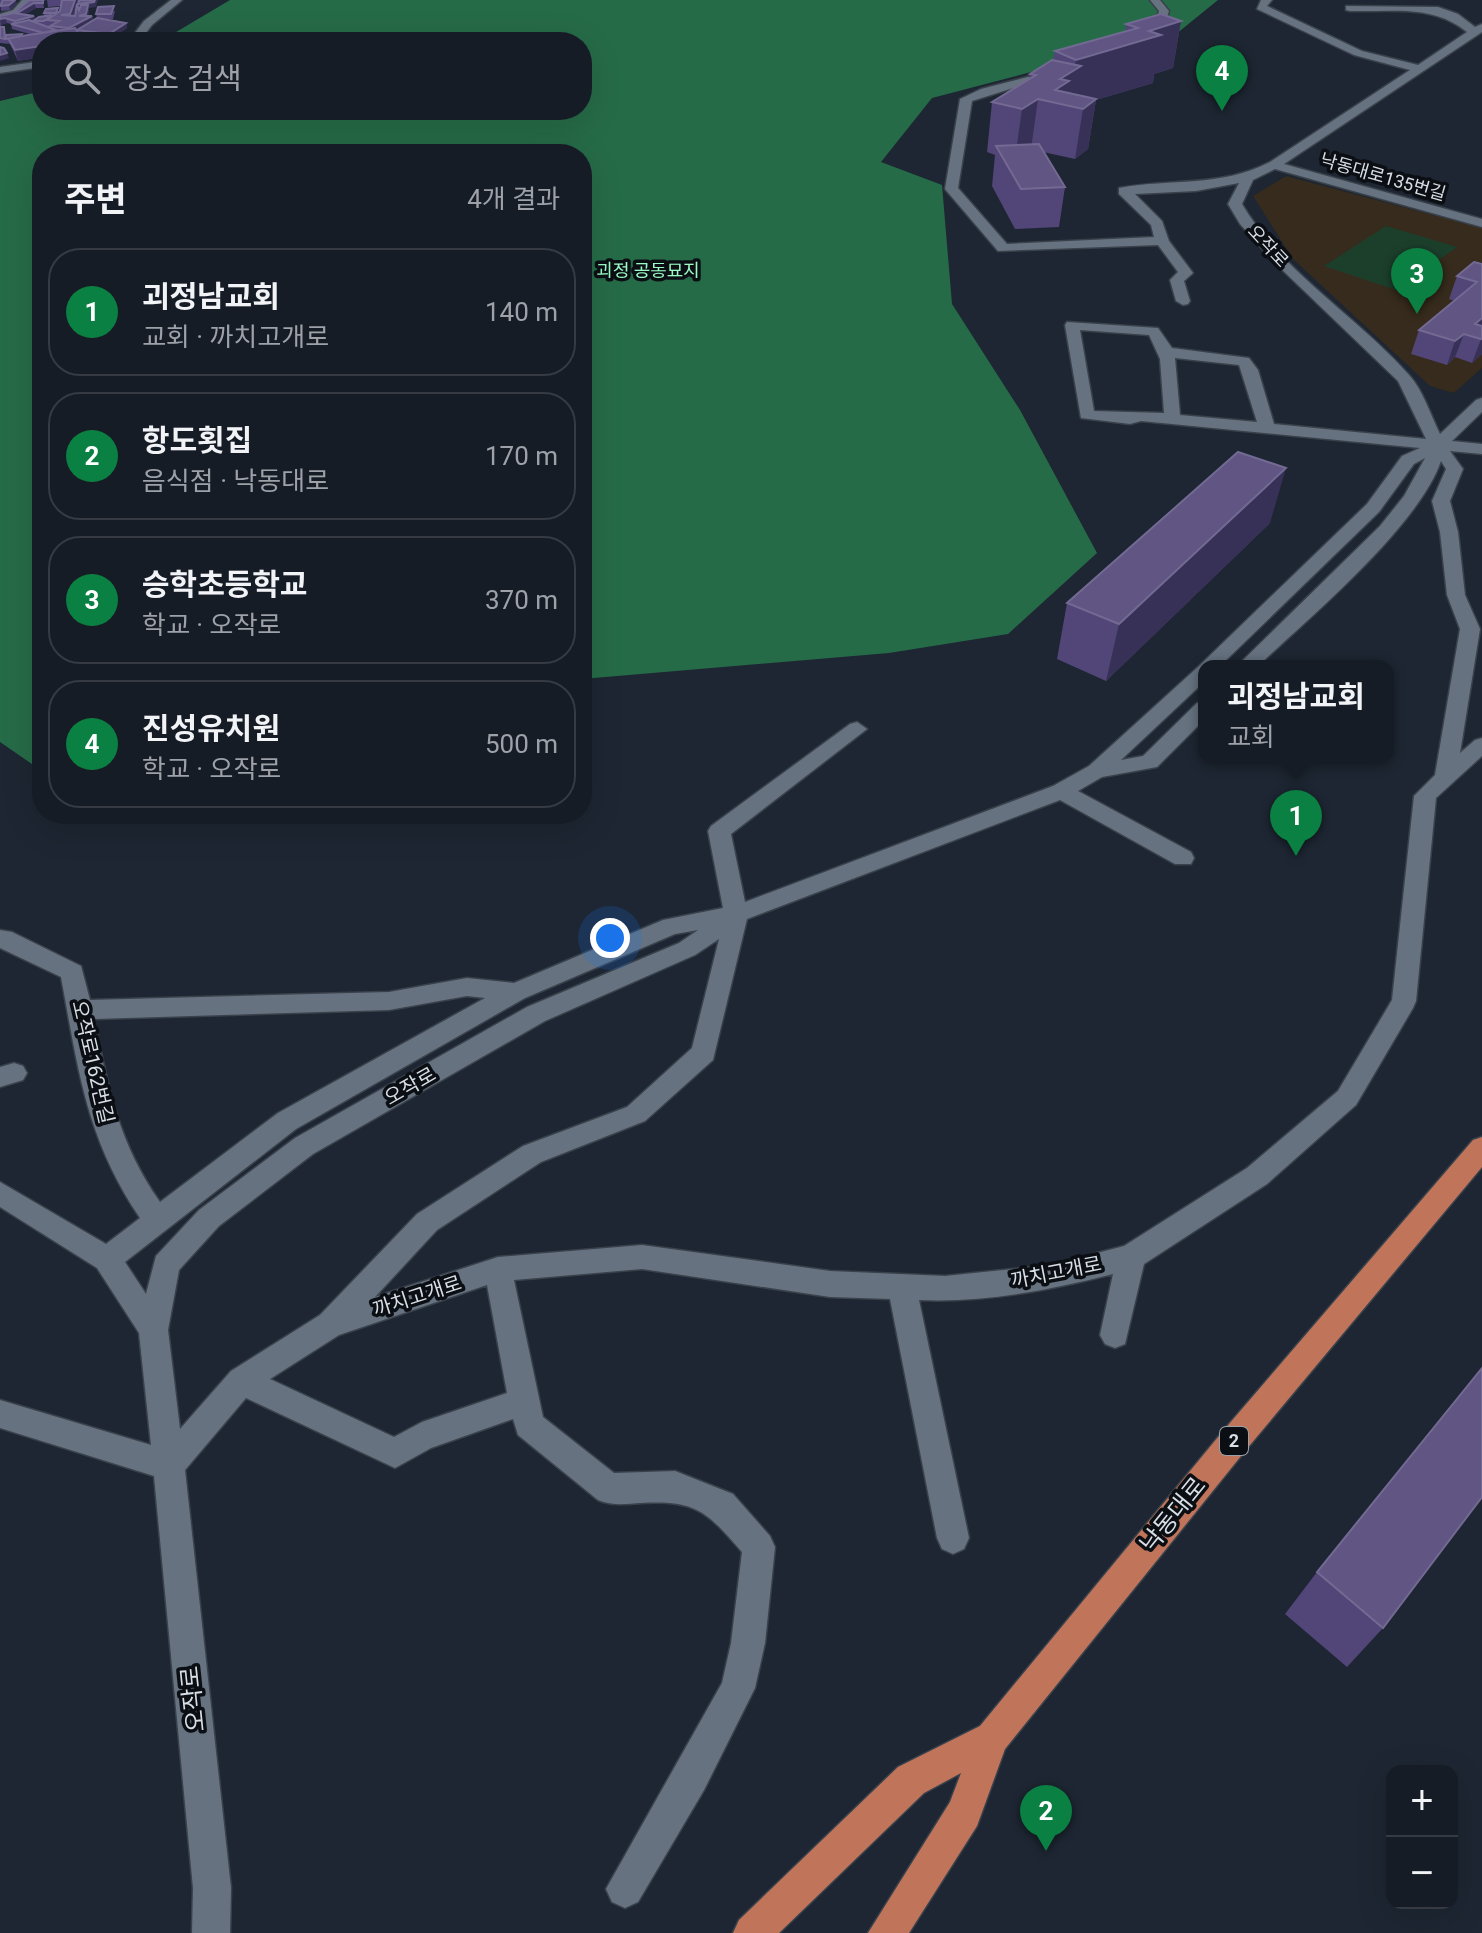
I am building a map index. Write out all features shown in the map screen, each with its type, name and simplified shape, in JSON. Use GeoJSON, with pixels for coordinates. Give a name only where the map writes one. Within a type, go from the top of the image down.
{"type":"FeatureCollection","features":[{"type":"Feature","properties":{"kind":"main road","name":"낙동대로"},"geometry":{"type":"LineString","coordinates":[[887,1933],[964,1813],[992,1738],[1234,1441],[1480,1156]]}},
{"type":"Feature","properties":{"kind":"main road","name":"낙동대로"},"geometry":{"type":"LineString","coordinates":[[752,1933],[911,1780],[992,1738]]}},
{"type":"Feature","properties":{"kind":"street"},"geometry":{"type":"LineString","coordinates":[[0,18],[17,12],[28,0]]}},
{"type":"Feature","properties":{"kind":"street"},"geometry":{"type":"LineString","coordinates":[[141,32],[177,0]]}},
{"type":"Feature","properties":{"kind":"street"},"geometry":{"type":"LineString","coordinates":[[1139,48],[1154,44],[1164,11],[1155,0]]}},
{"type":"Feature","properties":{"kind":"street"},"geometry":{"type":"LineString","coordinates":[[1267,0],[1261,7],[1358,53],[1421,69]]}},
{"type":"Feature","properties":{"kind":"street"},"geometry":{"type":"LineString","coordinates":[[1377,7],[1389,0]]}},
{"type":"Feature","properties":{"kind":"street"},"geometry":{"type":"LineString","coordinates":[[1438,10],[1450,3]]}},
{"type":"Feature","properties":{"kind":"street"},"geometry":{"type":"LineString","coordinates":[[1183,301],[1177,280],[1186,273],[1162,241],[1157,224],[1124,191],[1196,187],[1248,178],[1274,165],[1478,29],[1438,10],[1350,8]]}},
{"type":"Feature","properties":{"kind":"street"},"geometry":{"type":"LineString","coordinates":[[0,70],[32,65]]}},
{"type":"Feature","properties":{"kind":"street"},"geometry":{"type":"LineString","coordinates":[[1065,70],[966,99],[951,189],[1003,248],[1162,241]]}},
{"type":"Feature","properties":{"kind":"street","name":"낙동대로135번길"},"geometry":{"type":"LineString","coordinates":[[1274,165],[1482,223]]}},
{"type":"Feature","properties":{"kind":"street","name":"오작로"},"geometry":{"type":"LineString","coordinates":[[1248,178],[1235,204],[1245,221],[1279,259],[1405,379],[1438,446]]}},
{"type":"Feature","properties":{"kind":"street"},"geometry":{"type":"LineString","coordinates":[[1172,419],[1166,352],[1161,338],[1153,331],[1072,325],[1087,415],[1172,419],[1482,449]]}},
{"type":"Feature","properties":{"kind":"street"},"geometry":{"type":"LineString","coordinates":[[1166,352],[1244,361],[1250,370],[1267,428]]}},
{"type":"Feature","properties":{"kind":"street"},"geometry":{"type":"LineString","coordinates":[[1215,660],[1373,508],[1408,460],[1438,446],[1482,403]]}},
{"type":"Feature","properties":{"kind":"street"},"geometry":{"type":"LineString","coordinates":[[1253,660],[1398,517],[1436,463],[1438,446]]}},
{"type":"Feature","properties":{"kind":"street"},"geometry":{"type":"LineString","coordinates":[[1438,446],[1455,469],[1441,501],[1449,532],[1456,595],[1470,629],[1446,775]]}},
{"type":"Feature","properties":{"kind":"street","name":"오작로"},"geometry":{"type":"LineString","coordinates":[[107,1259],[287,1121],[516,992],[671,926],[736,914],[1061,791],[1097,771],[1198,677]]}},
{"type":"Feature","properties":{"kind":"street","name":"오작로"},"geometry":{"type":"LineString","coordinates":[[1097,771],[1150,762],[1198,714]]}},
{"type":"Feature","properties":{"kind":"street"},"geometry":{"type":"LineString","coordinates":[[736,914],[719,831],[857,729]]}},
{"type":"Feature","properties":{"kind":"street","name":"까치고개로"},"geometry":{"type":"LineString","coordinates":[[169,1465],[242,1381],[330,1325],[498,1269],[642,1257],[830,1284],[945,1289],[1051,1277],[1131,1257],[1257,1176],[1347,1098],[1404,1001],[1425,796],[1482,745]]}},
{"type":"Feature","properties":{"kind":"street"},"geometry":{"type":"LineString","coordinates":[[1061,791],[1183,858]]}},
{"type":"Feature","properties":{"kind":"street","name":"오작로"},"geometry":{"type":"LineString","coordinates":[[153,1330],[166,1265],[209,1218],[304,1146],[536,1014],[687,949],[736,914]]}},
{"type":"Feature","properties":{"kind":"street","name":"까치고개로"},"geometry":{"type":"LineString","coordinates":[[330,1325],[427,1222],[532,1154],[636,1114],[704,1053],[736,914]]}},
{"type":"Feature","properties":{"kind":"street","name":"오작로162번길"},"geometry":{"type":"LineString","coordinates":[[0,939],[4,938],[72,972],[98,1104],[126,1175],[157,1220]]}},
{"type":"Feature","properties":{"kind":"street"},"geometry":{"type":"LineString","coordinates":[[79,1010],[389,1001],[467,987],[516,992]]}},
{"type":"Feature","properties":{"kind":"street"},"geometry":{"type":"LineString","coordinates":[[0,1193],[107,1259],[153,1330],[169,1465],[0,1414]]}},
{"type":"Feature","properties":{"kind":"street"},"geometry":{"type":"LineString","coordinates":[[1115,1335],[1131,1257]]}},
{"type":"Feature","properties":{"kind":"street"},"geometry":{"type":"LineString","coordinates":[[498,1269],[529,1425],[609,1489],[675,1486],[722,1505],[759,1547],[748,1643],[738,1688],[691,1777],[625,1889]]}},
{"type":"Feature","properties":{"kind":"street"},"geometry":{"type":"LineString","coordinates":[[902,1288],[953,1538]]}},
{"type":"Feature","properties":{"kind":"street"},"geometry":{"type":"LineString","coordinates":[[242,1381],[395,1453],[422,1437],[524,1401]]}},
{"type":"Feature","properties":{"kind":"street","name":"오작로"},"geometry":{"type":"LineString","coordinates":[[169,1465],[212,1888],[211,1933]]}},
{"type":"Feature","properties":{"kind":"shaded area"},"geometry":{"type":"Polygon","coordinates":[[[1286,176],[1482,228],[1482,368],[1454,393],[1430,386],[1293,259],[1253,196],[1286,176]]]}},
{"type":"Feature","properties":{"kind":"green space","name":"괴정 공동묘지"},"geometry":{"type":"Polygon","coordinates":[[[230,0],[1218,0],[1176,34],[932,98],[881,162],[942,185],[952,304],[1020,410],[1097,553],[1008,634],[889,653],[592,678],[592,144],[32,144],[32,764],[0,742],[0,101],[32,93],[32,120],[592,120],[592,32],[176,32],[230,0]]]}},
{"type":"Feature","properties":{"kind":"green space"},"geometry":{"type":"Polygon","coordinates":[[[1386,226],[1457,247],[1396,290],[1324,266],[1386,226]]]}},
{"type":"Feature","properties":{"kind":"building"},"geometry":{"type":"Polygon","coordinates":[[[3,0],[15,0],[9,5],[0,6],[3,0]]]}},
{"type":"Feature","properties":{"kind":"building"},"geometry":{"type":"Polygon","coordinates":[[[29,0],[43,0],[43,3],[34,3],[17,13],[16,11],[29,0]]]}},
{"type":"Feature","properties":{"kind":"building"},"geometry":{"type":"Polygon","coordinates":[[[62,0],[75,0],[70,14],[61,15],[75,16],[77,4],[79,10],[81,5],[88,5],[86,14],[79,16],[92,16],[69,28],[50,26],[59,21],[47,20],[60,11],[62,0]]]}},
{"type":"Feature","properties":{"kind":"building"},"geometry":{"type":"Polygon","coordinates":[[[79,0],[95,0],[78,4],[79,0]]]}},
{"type":"Feature","properties":{"kind":"building"},"geometry":{"type":"Polygon","coordinates":[[[114,6],[111,14],[96,14],[98,7],[114,6]]]}},
{"type":"Feature","properties":{"kind":"building"},"geometry":{"type":"Polygon","coordinates":[[[58,8],[56,13],[44,13],[46,9],[58,8]]]}},
{"type":"Feature","properties":{"kind":"building"},"geometry":{"type":"Polygon","coordinates":[[[14,13],[34,16],[15,21],[0,19],[0,16],[14,13]]]}},
{"type":"Feature","properties":{"kind":"building"},"geometry":{"type":"Polygon","coordinates":[[[1161,14],[1181,21],[1149,31],[1161,35],[1076,60],[1055,51],[1138,28],[1126,24],[1161,14]]]}},
{"type":"Feature","properties":{"kind":"building"},"geometry":{"type":"Polygon","coordinates":[[[52,15],[44,21],[33,21],[39,17],[52,15]]]}},
{"type":"Feature","properties":{"kind":"building"},"geometry":{"type":"Polygon","coordinates":[[[97,18],[126,23],[112,32],[77,30],[97,18]]]}},
{"type":"Feature","properties":{"kind":"building"},"geometry":{"type":"Polygon","coordinates":[[[29,20],[56,30],[40,32],[11,24],[29,20]]]}},
{"type":"Feature","properties":{"kind":"building"},"geometry":{"type":"Polygon","coordinates":[[[0,27],[4,27],[5,39],[0,38],[0,27]]]}},
{"type":"Feature","properties":{"kind":"building"},"geometry":{"type":"Polygon","coordinates":[[[75,28],[78,32],[48,32],[75,28]]]}},
{"type":"Feature","properties":{"kind":"building"},"geometry":{"type":"Polygon","coordinates":[[[32,34],[32,47],[15,50],[8,38],[32,34]]]}},
{"type":"Feature","properties":{"kind":"building"},"geometry":{"type":"Polygon","coordinates":[[[6,35],[21,36],[6,39],[6,35]]]}},
{"type":"Feature","properties":{"kind":"building"},"geometry":{"type":"Polygon","coordinates":[[[1052,60],[1081,66],[1060,79],[1069,81],[1055,90],[1096,99],[1083,109],[1038,99],[1022,109],[992,102],[1036,75],[1030,74],[1052,60]]]}},
{"type":"Feature","properties":{"kind":"building"},"geometry":{"type":"Polygon","coordinates":[[[1039,144],[1065,187],[1021,189],[996,146],[1039,144]]]}},
{"type":"Feature","properties":{"kind":"building"},"geometry":{"type":"Polygon","coordinates":[[[1474,262],[1482,264],[1482,318],[1475,324],[1482,326],[1482,338],[1464,334],[1455,341],[1419,330],[1477,282],[1457,276],[1474,262]]]}},
{"type":"Feature","properties":{"kind":"building"},"geometry":{"type":"Polygon","coordinates":[[[1238,452],[1286,468],[1119,624],[1067,603],[1238,452]]]}},
{"type":"Feature","properties":{"kind":"building"},"geometry":{"type":"Polygon","coordinates":[[[1482,1368],[1482,1497],[1383,1628],[1317,1572],[1482,1368]]]}},
{"type":"Feature","properties":{"kind":"place","name":"진성유치원"},"geometry":{"type":"Point","coordinates":[1222,111]}},
{"type":"Feature","properties":{"kind":"place","name":"승학초등학교"},"geometry":{"type":"Point","coordinates":[1417,314]}},
{"type":"Feature","properties":{"kind":"place","name":"괴정남교회"},"geometry":{"type":"Point","coordinates":[1296,856]}},
{"type":"Feature","properties":{"kind":"place","name":"항도횟집"},"geometry":{"type":"Point","coordinates":[1046,1851]}}]}
